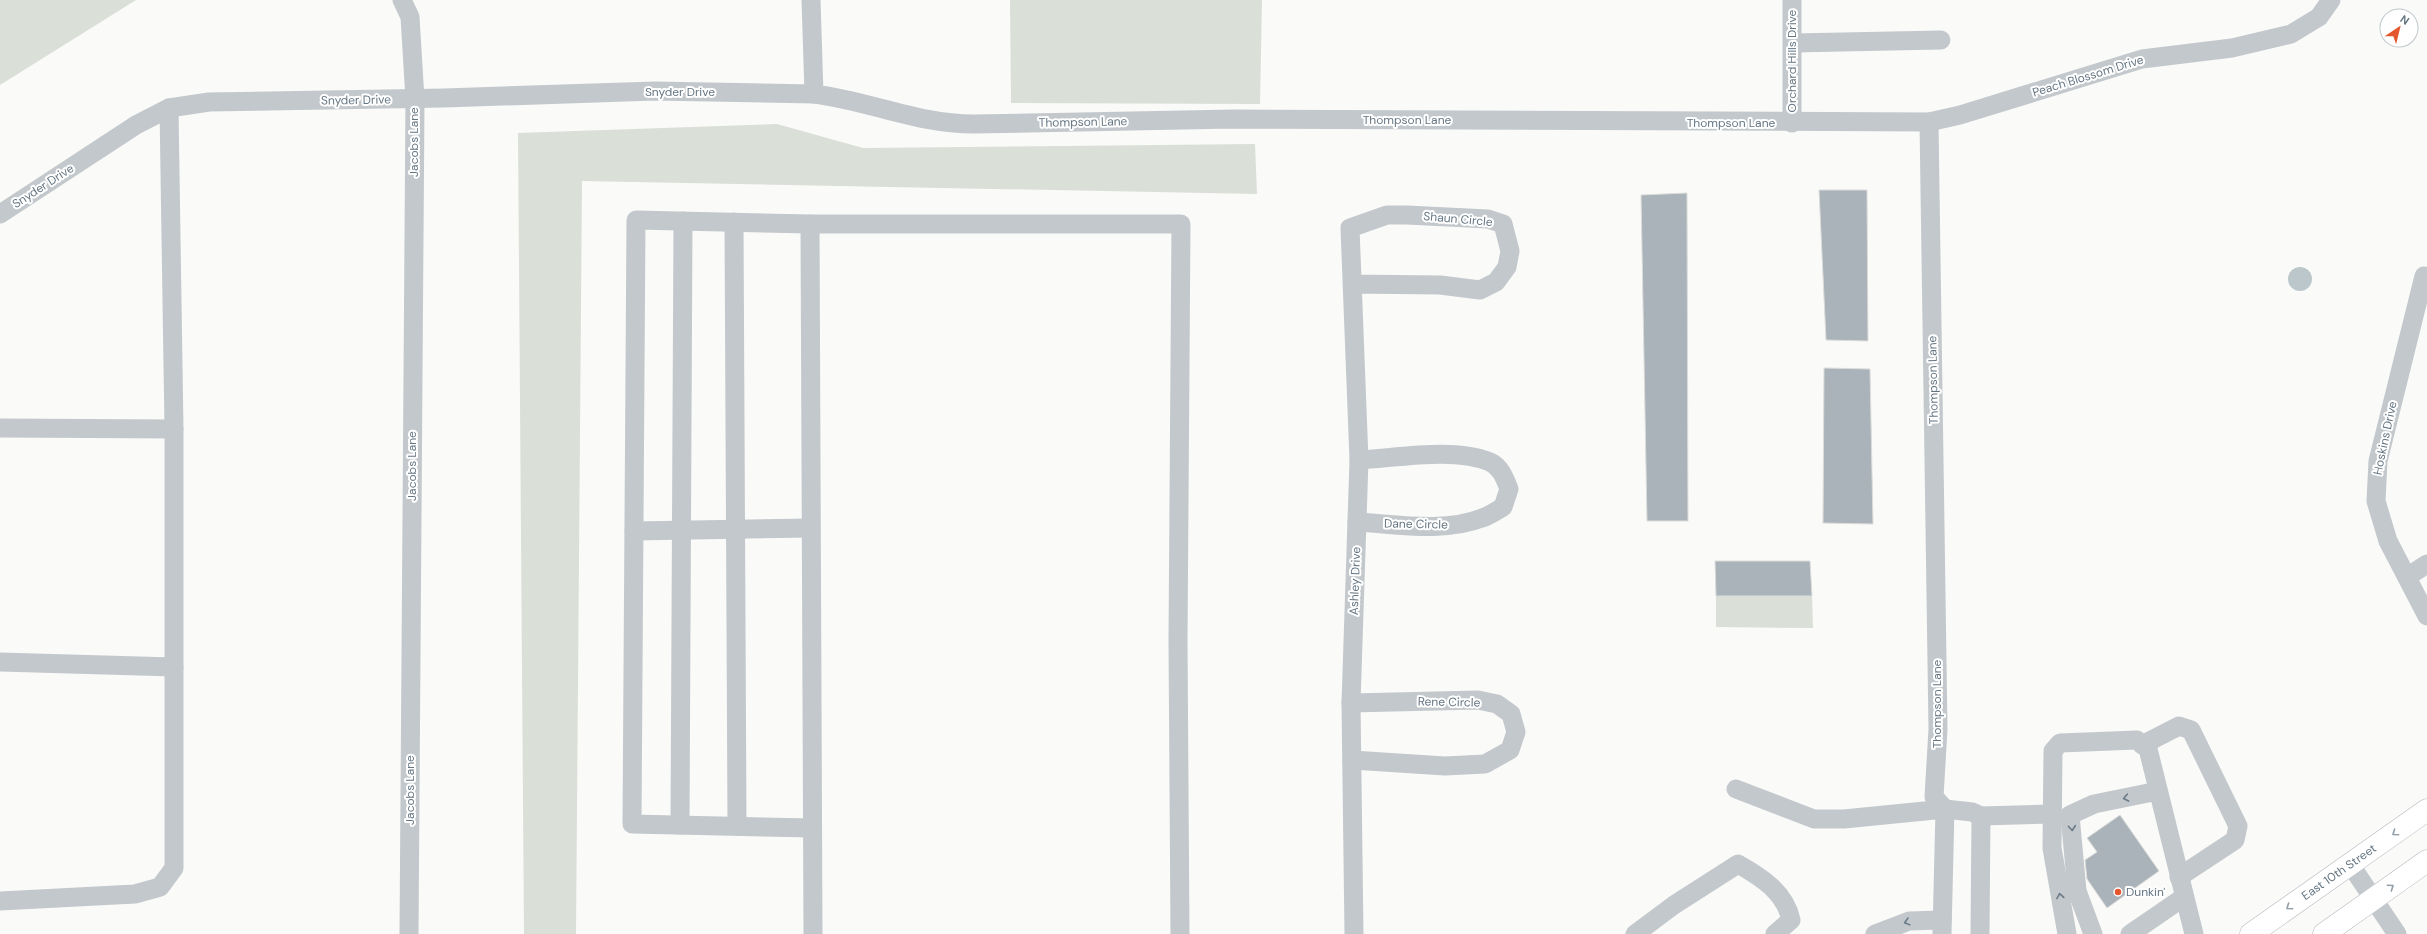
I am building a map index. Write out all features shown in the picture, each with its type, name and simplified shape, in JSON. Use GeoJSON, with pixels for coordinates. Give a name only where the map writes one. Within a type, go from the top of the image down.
{"type":"FeatureCollection","features":[{"type":"Feature","properties":{"kind":"main road","name":"East 10th Street"},"geometry":{"type":"LineString","coordinates":[[2251,934],[2427,810]]}},
{"type":"Feature","properties":{"kind":"main road"},"geometry":{"type":"LineString","coordinates":[[2324,934],[2427,861]]}},
{"type":"Feature","properties":{"kind":"street","name":"Jacobs Lane"},"geometry":{"type":"LineString","coordinates":[[402,0],[410,16],[415,99],[409,934]]}},
{"type":"Feature","properties":{"kind":"street"},"geometry":{"type":"LineString","coordinates":[[811,0],[814,94]]}},
{"type":"Feature","properties":{"kind":"street","name":"Orchard Hills Drive"},"geometry":{"type":"LineString","coordinates":[[1792,0],[1792,123]]}},
{"type":"Feature","properties":{"kind":"street","name":"Peach Blossom Drive"},"geometry":{"type":"LineString","coordinates":[[1929,122],[1960,115],[2142,59],[2232,48],[2291,34],[2319,17],[2331,0]]}},
{"type":"Feature","properties":{"kind":"street"},"geometry":{"type":"LineString","coordinates":[[1793,43],[1941,40]]}},
{"type":"Feature","properties":{"kind":"street","name":"Snyder Drive"},"geometry":{"type":"LineString","coordinates":[[0,214],[136,125],[168,108],[209,102],[415,99],[655,91],[814,94]]}},
{"type":"Feature","properties":{"kind":"street","name":"Thompson Lane"},"geometry":{"type":"LineString","coordinates":[[814,94],[842,98],[911,117],[953,124],[1234,119],[1792,123],[1929,122],[1938,729],[1934,797],[1945,809]]}},
{"type":"Feature","properties":{"kind":"street"},"geometry":{"type":"LineString","coordinates":[[0,901],[134,894],[160,887],[174,868],[174,429],[168,108]]}},
{"type":"Feature","properties":{"kind":"street","name":"Shaun Circle"},"geometry":{"type":"LineString","coordinates":[[1350,228],[1387,216],[1488,219],[1503,224],[1510,250],[1507,267],[1496,282],[1480,290],[1440,285],[1352,284]]}},
{"type":"Feature","properties":{"kind":"street"},"geometry":{"type":"LineString","coordinates":[[812,828],[632,824],[636,220],[810,224],[1181,224],[1178,640],[1180,934]]}},
{"type":"Feature","properties":{"kind":"street"},"geometry":{"type":"LineString","coordinates":[[680,825],[683,221]]}},
{"type":"Feature","properties":{"kind":"street"},"geometry":{"type":"LineString","coordinates":[[734,222],[736,826]]}},
{"type":"Feature","properties":{"kind":"street"},"geometry":{"type":"LineString","coordinates":[[810,224],[813,934]]}},
{"type":"Feature","properties":{"kind":"street","name":"Ashley Drive"},"geometry":{"type":"LineString","coordinates":[[1350,228],[1358,460],[1351,703],[1354,934]]}},
{"type":"Feature","properties":{"kind":"street","name":"Hoskins Drive"},"geometry":{"type":"LineString","coordinates":[[2424,276],[2378,461],[2376,501],[2388,541],[2427,616]]}},
{"type":"Feature","properties":{"kind":"street"},"geometry":{"type":"LineString","coordinates":[[0,428],[174,429]]}},
{"type":"Feature","properties":{"kind":"street","name":"Dane Circle"},"geometry":{"type":"LineString","coordinates":[[1356,522],[1440,526],[1469,522],[1482,518],[1503,507],[1509,489],[1503,474],[1491,462],[1447,455],[1358,460]]}},
{"type":"Feature","properties":{"kind":"street"},"geometry":{"type":"LineString","coordinates":[[634,531],[811,528]]}},
{"type":"Feature","properties":{"kind":"street"},"geometry":{"type":"LineString","coordinates":[[2407,577],[2427,564]]}},
{"type":"Feature","properties":{"kind":"street"},"geometry":{"type":"LineString","coordinates":[[0,662],[174,667]]}},
{"type":"Feature","properties":{"kind":"street","name":"Rene Circle"},"geometry":{"type":"LineString","coordinates":[[1351,703],[1478,700],[1497,704],[1511,714],[1516,732],[1510,750],[1485,764],[1445,766],[1352,760]]}},
{"type":"Feature","properties":{"kind":"street"},"geometry":{"type":"LineString","coordinates":[[2142,744],[2179,726],[2191,730],[2238,826],[2235,840],[2179,877]]}},
{"type":"Feature","properties":{"kind":"street"},"geometry":{"type":"LineString","coordinates":[[2067,934],[2052,848],[2053,751],[2060,743],[2138,740],[2148,749],[2194,934]]}},
{"type":"Feature","properties":{"kind":"street"},"geometry":{"type":"LineString","coordinates":[[1736,789],[1814,819],[1844,820],[1945,809],[1972,812],[1981,816],[2052,814]]}},
{"type":"Feature","properties":{"kind":"street"},"geometry":{"type":"LineString","coordinates":[[2093,934],[2077,891],[2070,815],[2094,804],[2158,791]]}},
{"type":"Feature","properties":{"kind":"street"},"geometry":{"type":"LineString","coordinates":[[1875,934],[1909,921],[1942,927],[1945,809]]}},
{"type":"Feature","properties":{"kind":"street"},"geometry":{"type":"LineString","coordinates":[[1980,934],[1981,816]]}},
{"type":"Feature","properties":{"kind":"street"},"geometry":{"type":"LineString","coordinates":[[1635,934],[1674,905],[1738,864],[1763,878],[1788,906],[1791,920],[1774,934]]}},
{"type":"Feature","properties":{"kind":"street"},"geometry":{"type":"LineString","coordinates":[[2350,864],[2397,934]]}},
{"type":"Feature","properties":{"kind":"street"},"geometry":{"type":"LineString","coordinates":[[2130,934],[2184,897]]}},
{"type":"Feature","properties":{"kind":"shaded area"},"geometry":{"type":"Polygon","coordinates":[[[0,0],[136,0],[0,85],[0,0]]]}},
{"type":"Feature","properties":{"kind":"shaded area"},"geometry":{"type":"Polygon","coordinates":[[[1010,0],[1262,0],[1260,104],[1011,103],[1010,0]]]}},
{"type":"Feature","properties":{"kind":"shaded area"},"geometry":{"type":"Polygon","coordinates":[[[777,124],[863,148],[1255,144],[1257,194],[582,181],[576,934],[524,934],[518,133],[777,124]]]}},
{"type":"Feature","properties":{"kind":"shaded area"},"geometry":{"type":"Polygon","coordinates":[[[2300,267],[2305,268],[2311,274],[2311,284],[2305,290],[2300,291],[2295,290],[2289,284],[2288,279],[2289,274],[2295,268],[2300,267]]]}},
{"type":"Feature","properties":{"kind":"shaded area"},"geometry":{"type":"Polygon","coordinates":[[[1716,596],[1812,596],[1813,628],[1716,627],[1716,596]]]}},
{"type":"Feature","properties":{"kind":"building"},"geometry":{"type":"Polygon","coordinates":[[[1819,190],[1867,190],[1868,341],[1826,340],[1819,190]]]}},
{"type":"Feature","properties":{"kind":"building"},"geometry":{"type":"Polygon","coordinates":[[[1687,193],[1688,521],[1647,521],[1641,195],[1687,193]]]}},
{"type":"Feature","properties":{"kind":"building"},"geometry":{"type":"Polygon","coordinates":[[[1824,368],[1870,369],[1873,524],[1823,523],[1824,368]]]}},
{"type":"Feature","properties":{"kind":"building"},"geometry":{"type":"Polygon","coordinates":[[[1715,561],[1810,561],[1812,596],[1716,596],[1715,561]]]}},
{"type":"Feature","properties":{"kind":"building"},"geometry":{"type":"Polygon","coordinates":[[[2120,815],[2159,871],[2107,908],[2087,879],[2085,860],[2097,852],[2087,838],[2120,815]]]}},
{"type":"Feature","properties":{"kind":"place","name":"Dunkin'"},"geometry":{"type":"Point","coordinates":[2118,892]}}]}
